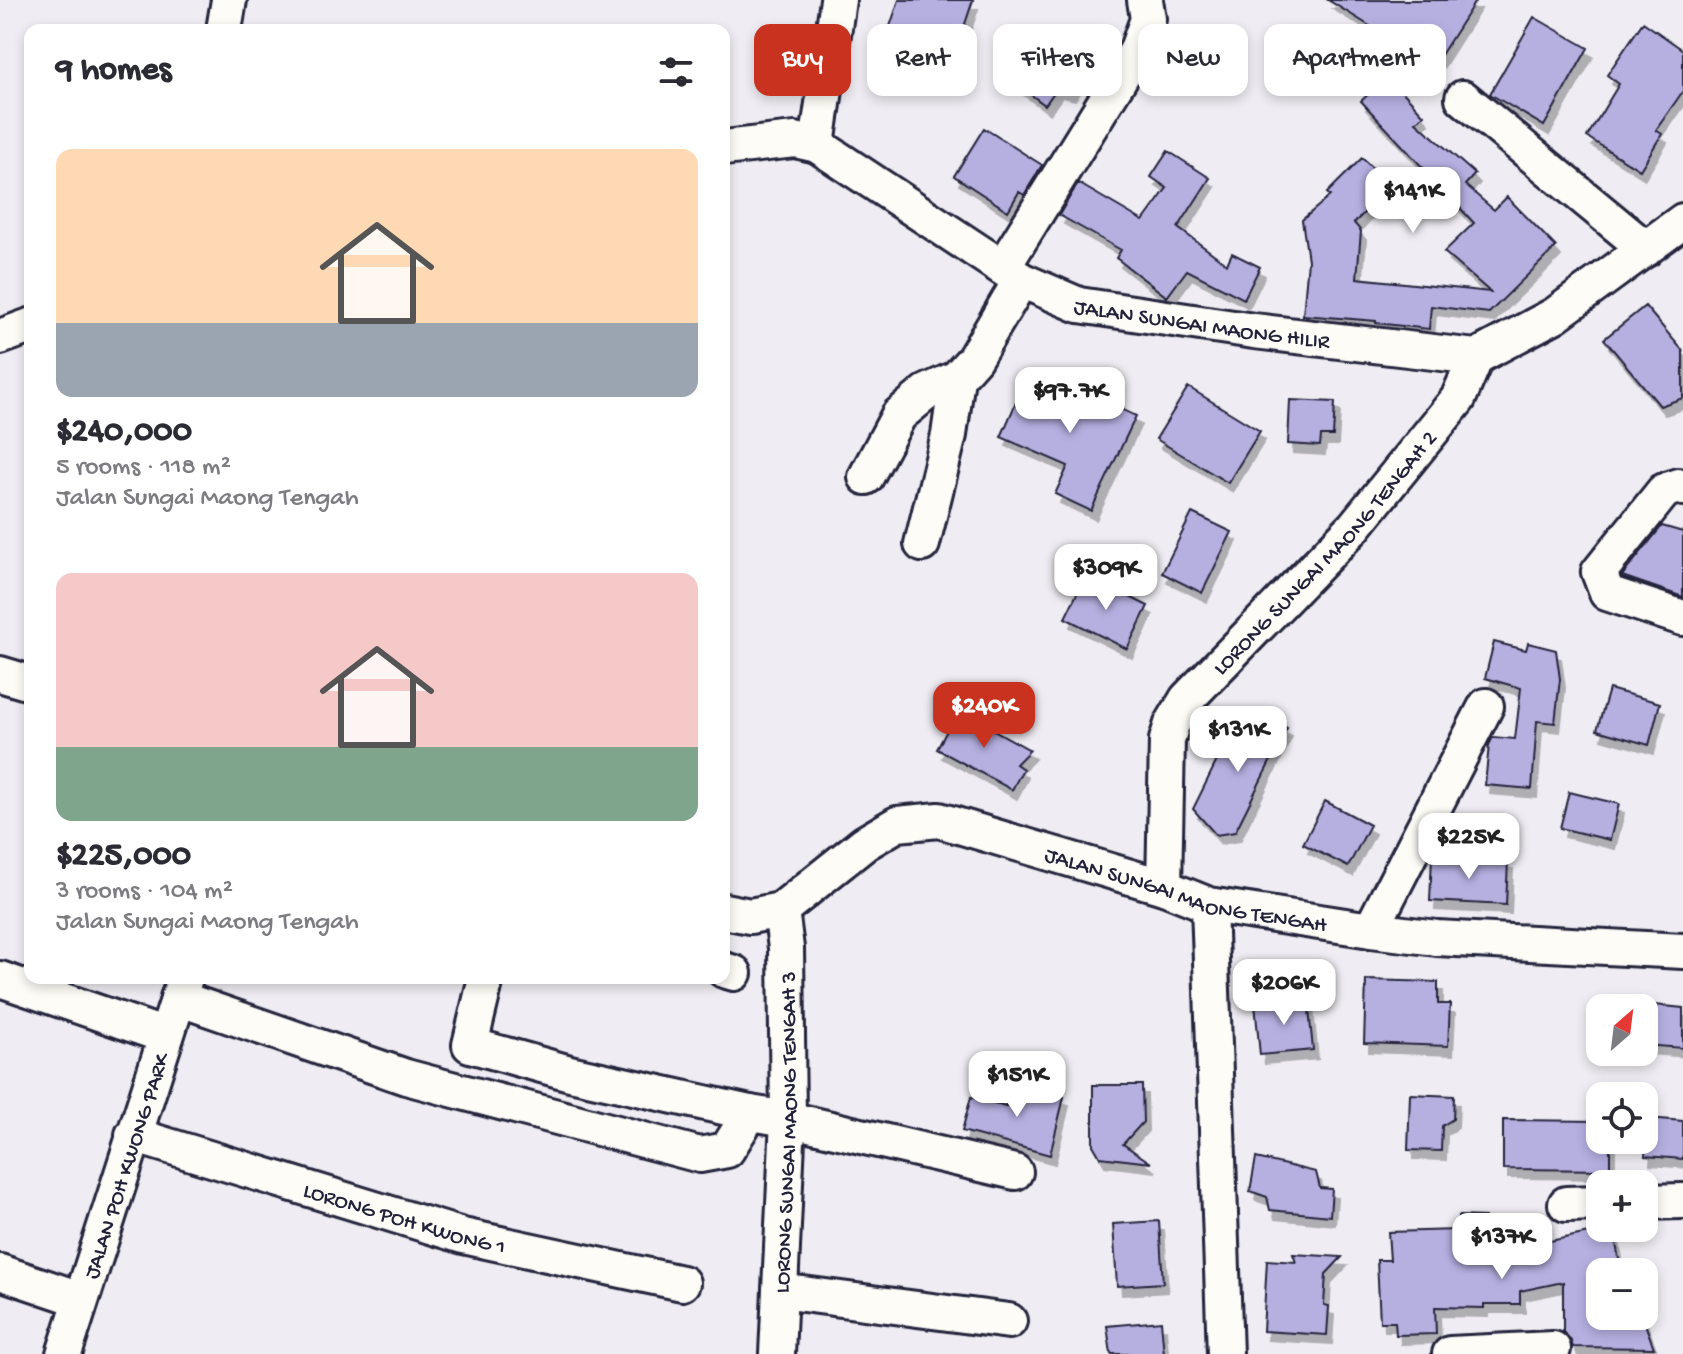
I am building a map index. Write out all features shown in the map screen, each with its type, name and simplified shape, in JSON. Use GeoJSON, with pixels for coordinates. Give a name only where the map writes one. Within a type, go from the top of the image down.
{"type":"FeatureCollection","features":[{"type":"Feature","properties":{"kind":"street"},"geometry":{"type":"LineString","coordinates":[[225,24],[229,0]]}},
{"type":"Feature","properties":{"kind":"street"},"geometry":{"type":"LineString","coordinates":[[817,145],[838,0]]}},
{"type":"Feature","properties":{"kind":"street"},"geometry":{"type":"LineString","coordinates":[[866,477],[899,415],[927,392],[957,378],[974,359],[1012,274],[1136,52],[1148,19],[1145,0]]}},
{"type":"Feature","properties":{"kind":"street"},"geometry":{"type":"LineString","coordinates":[[1463,98],[1646,249]]}},
{"type":"Feature","properties":{"kind":"street","name":"JALAN SUNGAI MAONG HILIR"},"geometry":{"type":"LineString","coordinates":[[730,147],[795,140],[817,145],[1012,274],[1079,305],[1240,329],[1476,357]]}},
{"type":"Feature","properties":{"kind":"street"},"geometry":{"type":"LineString","coordinates":[[1476,357],[1555,315],[1683,221]]}},
{"type":"Feature","properties":{"kind":"street"},"geometry":{"type":"LineString","coordinates":[[0,337],[24,328]]}},
{"type":"Feature","properties":{"kind":"street","name":"LORONG SUNGAI MAONG TENGAH 2"},"geometry":{"type":"LineString","coordinates":[[1164,887],[1167,740],[1172,724],[1187,699],[1354,527],[1458,399],[1476,357]]}},
{"type":"Feature","properties":{"kind":"street"},"geometry":{"type":"LineString","coordinates":[[922,544],[949,435],[957,378]]}},
{"type":"Feature","properties":{"kind":"street"},"geometry":{"type":"LineString","coordinates":[[1683,488],[1678,486],[1664,491],[1599,572],[1607,593],[1683,618]]}},
{"type":"Feature","properties":{"kind":"street"},"geometry":{"type":"LineString","coordinates":[[0,674],[24,681]]}},
{"type":"Feature","properties":{"kind":"street"},"geometry":{"type":"LineString","coordinates":[[1371,930],[1486,706]]}},
{"type":"Feature","properties":{"kind":"street","name":"JALAN SUNGAI MAONG TENGAH"},"geometry":{"type":"LineString","coordinates":[[781,910],[865,843],[897,824],[939,820],[1164,887],[1209,905],[1437,938],[1683,951]]}},
{"type":"Feature","properties":{"kind":"street"},"geometry":{"type":"LineString","coordinates":[[1209,905],[1225,1354]]}},
{"type":"Feature","properties":{"kind":"street"},"geometry":{"type":"LineString","coordinates":[[730,912],[750,916],[781,910]]}},
{"type":"Feature","properties":{"kind":"street","name":"LORONG SUNGAI MAONG TENGAH 3"},"geometry":{"type":"LineString","coordinates":[[777,1354],[788,1119],[786,948],[781,910]]}},
{"type":"Feature","properties":{"kind":"street"},"geometry":{"type":"LineString","coordinates":[[0,979],[166,1036]]}},
{"type":"Feature","properties":{"kind":"street"},"geometry":{"type":"LineString","coordinates":[[456,1091],[470,1045],[482,984]]}},
{"type":"Feature","properties":{"kind":"street"},"geometry":{"type":"LineString","coordinates":[[182,988],[406,1077],[700,1155],[727,1150],[750,1113]]}},
{"type":"Feature","properties":{"kind":"street","name":"JALAN POH KWONG PARK"},"geometry":{"type":"LineString","coordinates":[[64,1354],[182,988]]}},
{"type":"Feature","properties":{"kind":"street"},"geometry":{"type":"LineString","coordinates":[[470,1045],[570,1073],[788,1119],[1015,1172]]}},
{"type":"Feature","properties":{"kind":"street","name":"LORONG POH KWONG 1"},"geometry":{"type":"LineString","coordinates":[[133,1135],[463,1236],[682,1283]]}},
{"type":"Feature","properties":{"kind":"street"},"geometry":{"type":"LineString","coordinates":[[1658,1202],[1683,1201]]}},
{"type":"Feature","properties":{"kind":"street"},"geometry":{"type":"LineString","coordinates":[[1566,1204],[1586,1203]]}},
{"type":"Feature","properties":{"kind":"street"},"geometry":{"type":"LineString","coordinates":[[0,1272],[80,1299]]}},
{"type":"Feature","properties":{"kind":"street"},"geometry":{"type":"LineString","coordinates":[[780,1291],[1009,1321]]}},
{"type":"Feature","properties":{"kind":"street"},"geometry":{"type":"LineString","coordinates":[[1450,1354],[1553,1349]]}},
{"type":"Feature","properties":{"kind":"building"},"geometry":{"type":"Polygon","coordinates":[[[899,0],[973,0],[965,24],[891,24],[899,0]]]}},
{"type":"Feature","properties":{"kind":"building"},"geometry":{"type":"Polygon","coordinates":[[[1328,0],[1476,0],[1446,47],[1446,24],[1367,24],[1328,0]]]}},
{"type":"Feature","properties":{"kind":"building"},"geometry":{"type":"Polygon","coordinates":[[[1534,17],[1588,48],[1544,126],[1490,94],[1534,17]]]}},
{"type":"Feature","properties":{"kind":"building"},"geometry":{"type":"Polygon","coordinates":[[[1643,22],[1683,50],[1683,91],[1656,130],[1662,134],[1640,170],[1587,137],[1619,84],[1607,75],[1643,22]]]}},
{"type":"Feature","properties":{"kind":"building"},"geometry":{"type":"Polygon","coordinates":[[[1033,96],[1051,96],[1045,105],[1033,96]]]}},
{"type":"Feature","properties":{"kind":"building"},"geometry":{"type":"Polygon","coordinates":[[[1366,96],[1406,96],[1424,115],[1416,122],[1475,174],[1465,185],[1494,210],[1507,197],[1556,247],[1489,313],[1431,306],[1429,329],[1303,315],[1308,260],[1302,220],[1330,196],[1327,193],[1362,158],[1391,186],[1354,223],[1361,231],[1357,278],[1490,292],[1444,252],[1474,223],[1361,101],[1366,96]]]}},
{"type":"Feature","properties":{"kind":"building"},"geometry":{"type":"Polygon","coordinates":[[[984,128],[1042,165],[1024,195],[1019,192],[1008,211],[954,176],[984,128]]]}},
{"type":"Feature","properties":{"kind":"building"},"geometry":{"type":"Polygon","coordinates":[[[1168,151],[1210,178],[1178,228],[1227,264],[1232,253],[1260,267],[1244,299],[1187,270],[1167,297],[1116,258],[1121,250],[1059,215],[1078,183],[1143,221],[1167,188],[1151,177],[1168,151]]]}},
{"type":"Feature","properties":{"kind":"building"},"geometry":{"type":"Polygon","coordinates":[[[1645,306],[1683,351],[1683,398],[1660,406],[1604,339],[1645,306]]]}},
{"type":"Feature","properties":{"kind":"building"},"geometry":{"type":"Polygon","coordinates":[[[1029,373],[1136,416],[1091,511],[1055,494],[1068,466],[1001,437],[1029,373]]]}},
{"type":"Feature","properties":{"kind":"building"},"geometry":{"type":"Polygon","coordinates":[[[1188,387],[1260,431],[1228,483],[1156,439],[1188,387]]]}},
{"type":"Feature","properties":{"kind":"building"},"geometry":{"type":"Polygon","coordinates":[[[1290,400],[1335,402],[1333,436],[1321,436],[1320,446],[1288,444],[1290,400]]]}},
{"type":"Feature","properties":{"kind":"building"},"geometry":{"type":"Polygon","coordinates":[[[1192,513],[1232,532],[1202,593],[1162,573],[1192,513]]]}},
{"type":"Feature","properties":{"kind":"building"},"geometry":{"type":"Polygon","coordinates":[[[1662,526],[1683,532],[1683,597],[1622,576],[1662,526]]]}},
{"type":"Feature","properties":{"kind":"building"},"geometry":{"type":"Polygon","coordinates":[[[1086,575],[1148,606],[1127,649],[1065,618],[1086,575]]]}},
{"type":"Feature","properties":{"kind":"building"},"geometry":{"type":"Polygon","coordinates":[[[1494,642],[1526,650],[1528,643],[1556,650],[1560,679],[1555,723],[1537,721],[1532,789],[1485,785],[1489,745],[1493,737],[1515,739],[1521,688],[1485,678],[1494,642]]]}},
{"type":"Feature","properties":{"kind":"building"},"geometry":{"type":"Polygon","coordinates":[[[1609,689],[1660,703],[1649,745],[1597,730],[1609,689]]]}},
{"type":"Feature","properties":{"kind":"building"},"geometry":{"type":"Polygon","coordinates":[[[958,710],[1030,750],[1016,764],[1023,769],[1012,790],[937,749],[958,710]]]}},
{"type":"Feature","properties":{"kind":"building"},"geometry":{"type":"Polygon","coordinates":[[[1260,715],[1287,728],[1235,832],[1216,835],[1193,809],[1238,718],[1255,725],[1260,715]]]}},
{"type":"Feature","properties":{"kind":"building"},"geometry":{"type":"Polygon","coordinates":[[[1569,792],[1619,804],[1610,840],[1560,828],[1569,792]]]}},
{"type":"Feature","properties":{"kind":"building"},"geometry":{"type":"Polygon","coordinates":[[[1325,801],[1370,825],[1348,867],[1303,844],[1325,801]]]}},
{"type":"Feature","properties":{"kind":"building"},"geometry":{"type":"Polygon","coordinates":[[[1432,857],[1508,860],[1506,905],[1430,901],[1432,857]]]}},
{"type":"Feature","properties":{"kind":"building"},"geometry":{"type":"Polygon","coordinates":[[[1366,980],[1438,982],[1438,1004],[1450,1004],[1448,1046],[1364,1043],[1366,980]]]}},
{"type":"Feature","properties":{"kind":"building"},"geometry":{"type":"Polygon","coordinates":[[[1308,999],[1313,1050],[1260,1055],[1255,1004],[1308,999]]]}},
{"type":"Feature","properties":{"kind":"building"},"geometry":{"type":"Polygon","coordinates":[[[1658,1005],[1683,1008],[1683,1048],[1658,1046],[1658,1005]]]}},
{"type":"Feature","properties":{"kind":"building"},"geometry":{"type":"Polygon","coordinates":[[[1011,1084],[1064,1097],[1050,1155],[962,1131],[971,1097],[1006,1106],[1011,1084]]]}},
{"type":"Feature","properties":{"kind":"building"},"geometry":{"type":"Polygon","coordinates":[[[1093,1085],[1142,1085],[1143,1122],[1123,1144],[1151,1163],[1100,1157],[1093,1145],[1093,1085]]]}},
{"type":"Feature","properties":{"kind":"building"},"geometry":{"type":"Polygon","coordinates":[[[1410,1094],[1454,1096],[1453,1119],[1442,1126],[1441,1151],[1408,1150],[1410,1094]]]}},
{"type":"Feature","properties":{"kind":"building"},"geometry":{"type":"Polygon","coordinates":[[[1658,1119],[1683,1121],[1683,1159],[1645,1156],[1658,1154],[1658,1119]]]}},
{"type":"Feature","properties":{"kind":"building"},"geometry":{"type":"Polygon","coordinates":[[[1503,1120],[1586,1121],[1586,1154],[1610,1154],[1610,1170],[1503,1169],[1503,1120]]]}},
{"type":"Feature","properties":{"kind":"building"},"geometry":{"type":"Polygon","coordinates":[[[1256,1158],[1316,1172],[1320,1188],[1332,1189],[1330,1216],[1270,1210],[1267,1197],[1250,1191],[1256,1158]]]}},
{"type":"Feature","properties":{"kind":"building"},"geometry":{"type":"Polygon","coordinates":[[[1458,1216],[1485,1217],[1485,1249],[1547,1249],[1545,1242],[1586,1234],[1586,1242],[1616,1242],[1619,1258],[1586,1258],[1586,1330],[1647,1330],[1654,1348],[1573,1347],[1563,1332],[1563,1282],[1520,1291],[1520,1304],[1484,1304],[1484,1308],[1435,1307],[1436,1334],[1396,1335],[1395,1322],[1380,1322],[1377,1260],[1390,1260],[1388,1232],[1458,1230],[1458,1216]]]}},
{"type":"Feature","properties":{"kind":"building"},"geometry":{"type":"Polygon","coordinates":[[[1159,1221],[1163,1283],[1117,1286],[1113,1224],[1159,1221]]]}},
{"type":"Feature","properties":{"kind":"building"},"geometry":{"type":"Polygon","coordinates":[[[1293,1254],[1342,1257],[1326,1274],[1324,1305],[1329,1306],[1327,1335],[1263,1331],[1267,1260],[1296,1262],[1293,1254]]]}},
{"type":"Feature","properties":{"kind":"building"},"geometry":{"type":"Polygon","coordinates":[[[1161,1321],[1164,1354],[1111,1354],[1107,1326],[1161,1321]]]}}]}
